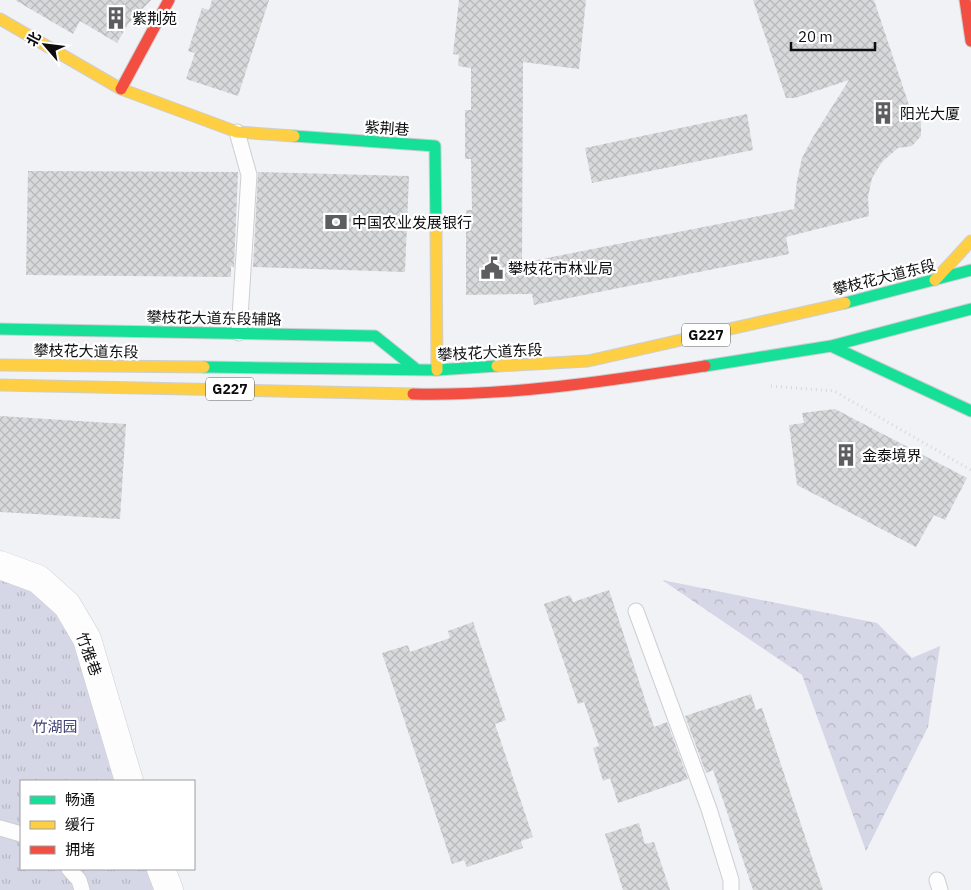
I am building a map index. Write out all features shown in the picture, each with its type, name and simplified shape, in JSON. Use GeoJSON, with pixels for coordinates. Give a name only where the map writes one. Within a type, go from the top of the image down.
{"type":"FeatureCollection","features":[{"type":"Feature","properties":{"kind":"main road"},"geometry":{"type":"LineString","coordinates":[[121,89],[169,0]]}},
{"type":"Feature","properties":{"kind":"main road"},"geometry":{"type":"LineString","coordinates":[[965,0],[971,41]]}},
{"type":"Feature","properties":{"kind":"main road","name":"紫荆巷"},"geometry":{"type":"LineString","coordinates":[[0,19],[121,89],[237,132],[435,146],[437,370]]}},
{"type":"Feature","properties":{"kind":"main road"},"geometry":{"type":"LineString","coordinates":[[935,280],[971,241]]}},
{"type":"Feature","properties":{"kind":"main road","name":"攀枝花大道东段"},"geometry":{"type":"LineString","coordinates":[[0,365],[437,370],[588,361],[797,315],[971,270]]}},
{"type":"Feature","properties":{"kind":"main road","name":"G227"},"geometry":{"type":"LineString","coordinates":[[0,385],[460,395],[585,385],[831,346],[971,308]]}},
{"type":"Feature","properties":{"kind":"main road","name":"攀枝花大道东段辅路"},"geometry":{"type":"LineString","coordinates":[[0,329],[375,336],[416,369]]}},
{"type":"Feature","properties":{"kind":"main road"},"geometry":{"type":"LineString","coordinates":[[831,346],[971,411]]}},
{"type":"Feature","properties":{"kind":"street","name":"竹雅巷"},"geometry":{"type":"LineString","coordinates":[[0,565],[38,580],[67,605],[87,639],[129,780]]}},
{"type":"Feature","properties":{"kind":"street"},"geometry":{"type":"LineString","coordinates":[[161,870],[169,890]]}},
{"type":"Feature","properties":{"kind":"lane"},"geometry":{"type":"LineString","coordinates":[[237,132],[249,175],[239,333]]}},
{"type":"Feature","properties":{"kind":"lane"},"geometry":{"type":"LineString","coordinates":[[636,612],[710,809],[731,880],[731,890]]}},
{"type":"Feature","properties":{"kind":"lane"},"geometry":{"type":"LineString","coordinates":[[0,828],[20,834]]}},
{"type":"Feature","properties":{"kind":"lane"},"geometry":{"type":"LineString","coordinates":[[70,870],[79,880],[82,890]]}},
{"type":"Feature","properties":{"kind":"path"},"geometry":{"type":"LineString","coordinates":[[771,386],[834,391],[971,470]]}},
{"type":"Feature","properties":{"kind":"green space","name":"竹湖园"},"geometry":{"type":"Polygon","coordinates":[[[0,565],[67,605],[129,780],[20,780],[20,870],[161,870],[169,890],[0,890],[0,565]]]}},
{"type":"Feature","properties":{"kind":"green space"},"geometry":{"type":"Polygon","coordinates":[[[662,580],[877,623],[912,658],[940,646],[928,727],[866,851],[802,675],[662,580]]]}},
{"type":"Feature","properties":{"kind":"building"},"geometry":{"type":"Polygon","coordinates":[[[15,0],[151,0],[128,24],[117,43],[80,21],[73,34],[15,0]]]}},
{"type":"Feature","properties":{"kind":"building"},"geometry":{"type":"Polygon","coordinates":[[[212,0],[269,0],[238,96],[186,79],[195,53],[188,51],[202,8],[209,10],[212,0]]]}},
{"type":"Feature","properties":{"kind":"building"},"geometry":{"type":"Polygon","coordinates":[[[459,0],[586,0],[579,69],[523,62],[522,263],[794,209],[802,158],[849,80],[795,98],[786,98],[753,0],[874,0],[910,108],[921,122],[921,136],[912,146],[898,148],[882,162],[872,178],[868,197],[869,216],[786,237],[789,254],[534,305],[532,294],[466,295],[466,210],[472,210],[471,159],[465,159],[465,110],[471,110],[471,68],[458,66],[459,55],[453,54],[459,0]]]}},
{"type":"Feature","properties":{"kind":"building"},"geometry":{"type":"Polygon","coordinates":[[[747,114],[753,150],[592,183],[585,148],[747,114]]]}},
{"type":"Feature","properties":{"kind":"building"},"geometry":{"type":"Polygon","coordinates":[[[28,171],[238,172],[234,267],[231,266],[231,277],[26,275],[28,171]]]}},
{"type":"Feature","properties":{"kind":"building","name":"中国农业发展银行"},"geometry":{"type":"Polygon","coordinates":[[[258,172],[409,176],[405,272],[253,267],[258,172]]]}},
{"type":"Feature","properties":{"kind":"building","name":"金泰境界"},"geometry":{"type":"Polygon","coordinates":[[[835,409],[967,478],[945,520],[934,515],[916,547],[797,485],[789,425],[804,423],[802,413],[835,409]]]}},
{"type":"Feature","properties":{"kind":"building"},"geometry":{"type":"Polygon","coordinates":[[[0,416],[126,424],[120,519],[0,512],[0,416]]]}},
{"type":"Feature","properties":{"kind":"building"},"geometry":{"type":"Polygon","coordinates":[[[609,590],[654,727],[667,722],[688,779],[618,803],[610,778],[603,781],[593,748],[599,746],[584,702],[578,704],[544,604],[570,595],[573,602],[609,590]]]}},
{"type":"Feature","properties":{"kind":"building"},"geometry":{"type":"Polygon","coordinates":[[[473,622],[506,720],[495,724],[533,837],[521,841],[523,848],[467,867],[464,860],[452,864],[382,653],[408,645],[410,652],[450,638],[448,631],[473,622]]]}},
{"type":"Feature","properties":{"kind":"building"},"geometry":{"type":"Polygon","coordinates":[[[751,694],[756,710],[762,708],[823,890],[753,890],[713,770],[706,773],[685,716],[751,694]]]}},
{"type":"Feature","properties":{"kind":"building"},"geometry":{"type":"Polygon","coordinates":[[[639,823],[645,844],[654,842],[670,890],[623,890],[605,834],[639,823]]]}},
{"type":"Feature","properties":{"kind":"traffic: fast"},"geometry":{"type":"LineString","coordinates":[[294,136],[435,146],[436,231]]}},
{"type":"Feature","properties":{"kind":"traffic: fast"},"geometry":{"type":"LineString","coordinates":[[845,303],[971,270]]}},
{"type":"Feature","properties":{"kind":"traffic: fast"},"geometry":{"type":"LineString","coordinates":[[705,366],[831,346],[971,309]]}},
{"type":"Feature","properties":{"kind":"traffic: fast"},"geometry":{"type":"LineString","coordinates":[[0,329],[375,336],[416,369]]}},
{"type":"Feature","properties":{"kind":"traffic: fast"},"geometry":{"type":"LineString","coordinates":[[831,346],[971,411]]}},
{"type":"Feature","properties":{"kind":"traffic: fast"},"geometry":{"type":"LineString","coordinates":[[204,367],[437,370],[497,366]]}},
{"type":"Feature","properties":{"kind":"traffic: slow"},"geometry":{"type":"LineString","coordinates":[[0,19],[121,89],[237,132],[294,136]]}},
{"type":"Feature","properties":{"kind":"traffic: slow"},"geometry":{"type":"LineString","coordinates":[[436,231],[437,370]]}},
{"type":"Feature","properties":{"kind":"traffic: slow"},"geometry":{"type":"LineString","coordinates":[[935,280],[971,241]]}},
{"type":"Feature","properties":{"kind":"traffic: slow"},"geometry":{"type":"LineString","coordinates":[[497,366],[588,361],[845,303]]}},
{"type":"Feature","properties":{"kind":"traffic: slow"},"geometry":{"type":"LineString","coordinates":[[0,365],[204,367]]}},
{"type":"Feature","properties":{"kind":"traffic: slow"},"geometry":{"type":"LineString","coordinates":[[0,385],[413,394]]}},
{"type":"Feature","properties":{"kind":"traffic: jam"},"geometry":{"type":"LineString","coordinates":[[121,89],[169,0]]}},
{"type":"Feature","properties":{"kind":"traffic: jam"},"geometry":{"type":"LineString","coordinates":[[965,0],[971,41]]}},
{"type":"Feature","properties":{"kind":"traffic: jam"},"geometry":{"type":"LineString","coordinates":[[413,394],[487,393],[523,390],[596,382],[705,366]]}},
{"type":"Feature","properties":{"kind":"place","name":"紫荆苑"},"geometry":{"type":"Point","coordinates":[116,18]}},
{"type":"Feature","properties":{"kind":"place","name":"阳光大厦"},"geometry":{"type":"Point","coordinates":[883,113]}},
{"type":"Feature","properties":{"kind":"place","name":"中国农业发展银行"},"geometry":{"type":"Point","coordinates":[336,222]}},
{"type":"Feature","properties":{"kind":"place","name":"攀枝花市林业局"},"geometry":{"type":"Point","coordinates":[492,268]}},
{"type":"Feature","properties":{"kind":"place","name":"金泰境界"},"geometry":{"type":"Point","coordinates":[846,455]}}]}
